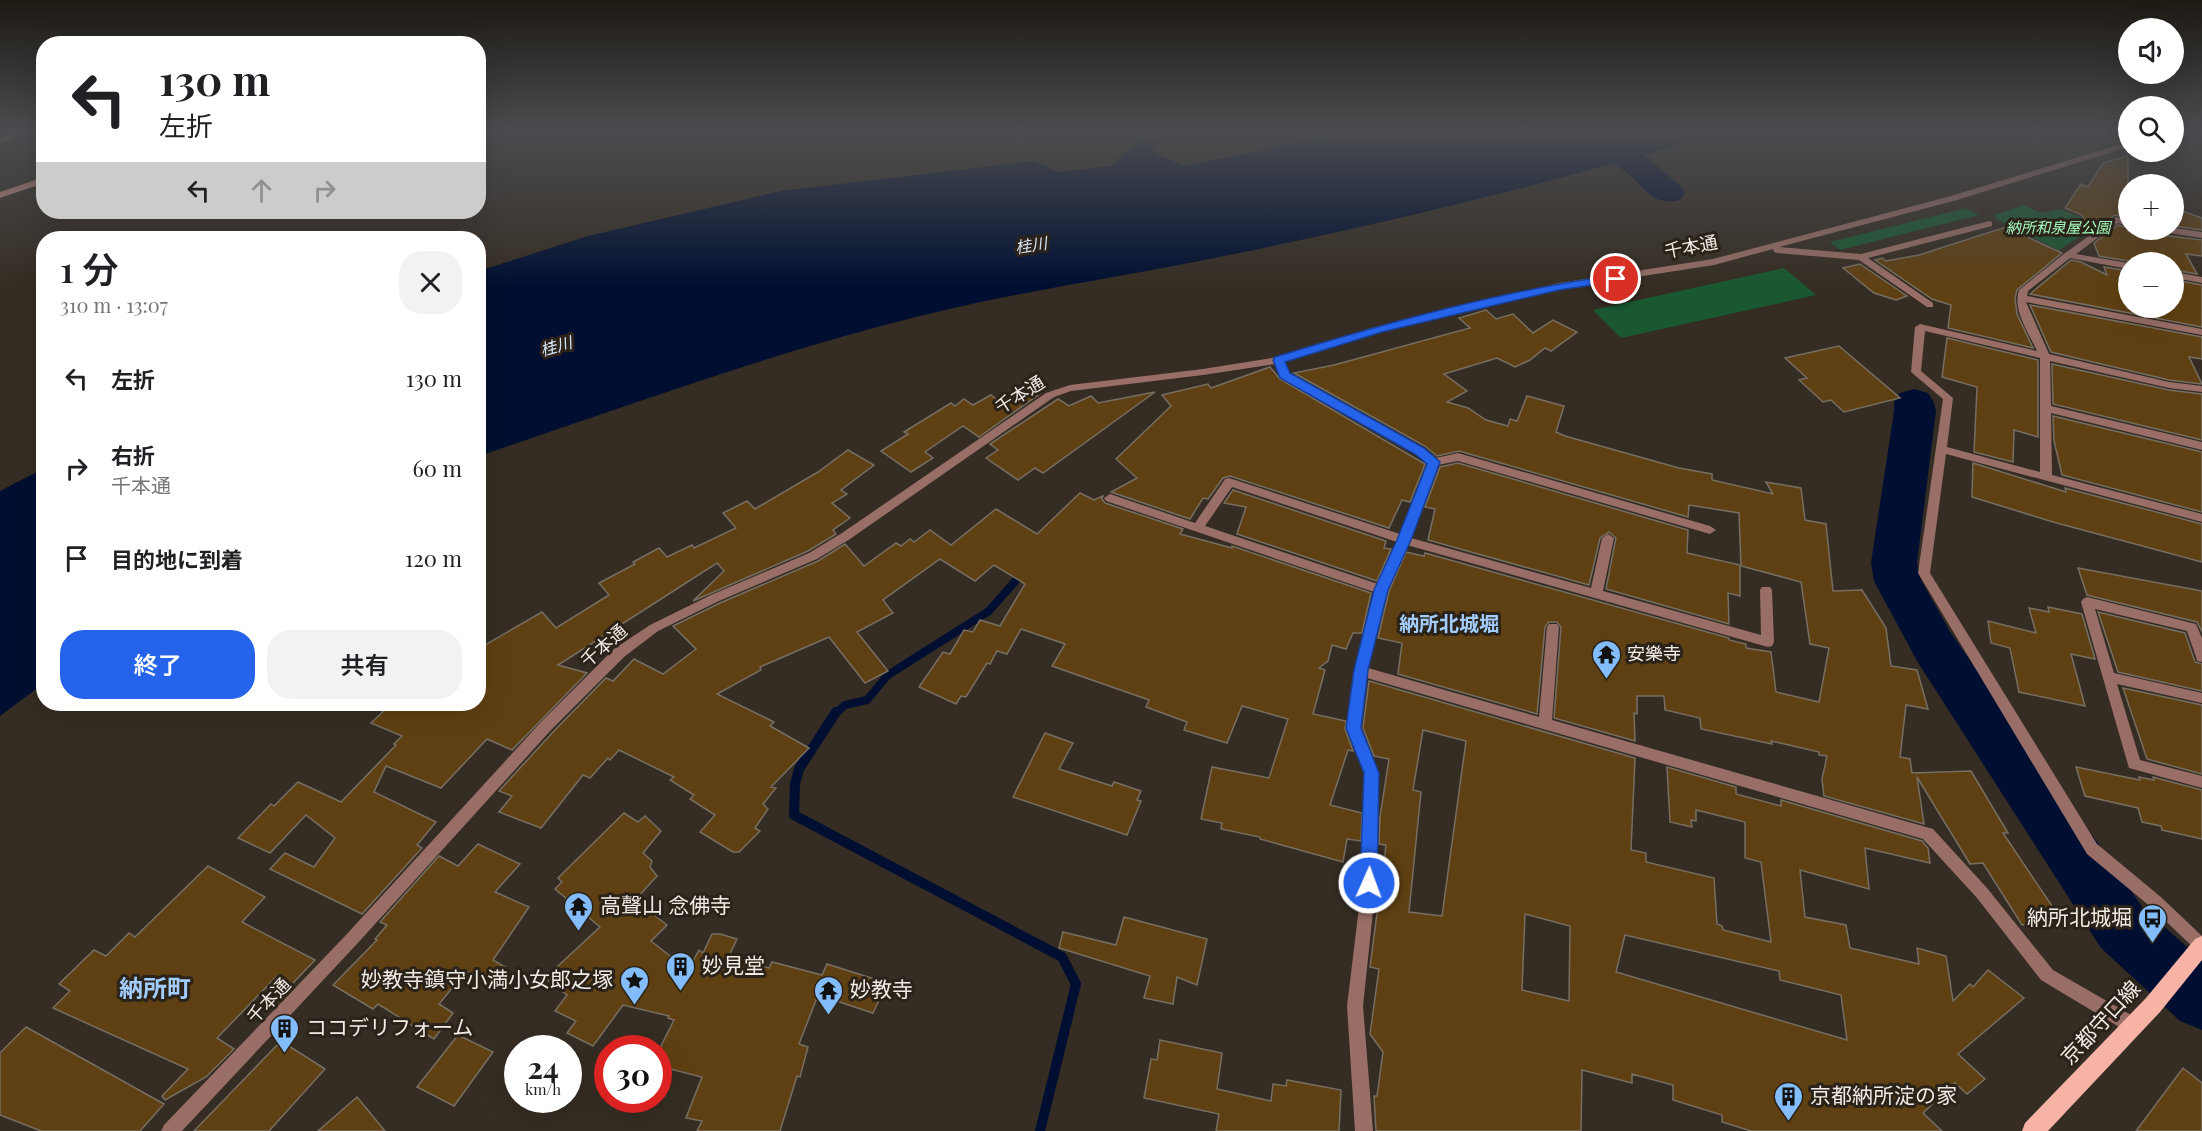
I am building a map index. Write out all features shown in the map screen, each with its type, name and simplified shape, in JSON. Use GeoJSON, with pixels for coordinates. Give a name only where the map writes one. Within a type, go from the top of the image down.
{"type":"FeatureCollection","features":[{"type":"Feature","properties":{"kind":"main road"},"geometry":{"type":"LineString","coordinates":[[0,195],[36,183]]}},
{"type":"Feature","properties":{"kind":"main road","name":"京都守口線"},"geometry":{"type":"LineString","coordinates":[[2039,1129],[2153,1005],[2200,947]]}},
{"type":"Feature","properties":{"kind":"street","name":"千本通"},"geometry":{"type":"LineString","coordinates":[[170,1131],[351,940],[546,726],[619,653],[645,634],[715,598],[813,556],[846,536],[1050,395],[1070,388],[1203,372],[1279,360],[1379,329],[1559,286],[1714,262],[2003,183]]}},
{"type":"Feature","properties":{"kind":"street"},"geometry":{"type":"LineString","coordinates":[[2046,477],[2045,357],[2022,307],[2021,298],[2024,290],[2068,255],[2118,220]]}},
{"type":"Feature","properties":{"kind":"street"},"geometry":{"type":"LineString","coordinates":[[1767,249],[1861,256],[1989,224]]}},
{"type":"Feature","properties":{"kind":"street"},"geometry":{"type":"LineString","coordinates":[[2184,232],[2202,235]]}},
{"type":"Feature","properties":{"kind":"street"},"geometry":{"type":"LineString","coordinates":[[2068,255],[2118,264]]}},
{"type":"Feature","properties":{"kind":"street"},"geometry":{"type":"LineString","coordinates":[[1861,256],[1930,305]]}},
{"type":"Feature","properties":{"kind":"street"},"geometry":{"type":"LineString","coordinates":[[2184,277],[2202,280]]}},
{"type":"Feature","properties":{"kind":"street"},"geometry":{"type":"LineString","coordinates":[[2021,298],[2202,332]]}},
{"type":"Feature","properties":{"kind":"street"},"geometry":{"type":"LineString","coordinates":[[2200,947],[2157,903],[2092,849],[1924,573],[1948,398],[1916,372],[1920,327],[2169,385],[2202,389]]}},
{"type":"Feature","properties":{"kind":"street"},"geometry":{"type":"LineString","coordinates":[[1279,360],[1285,375],[1420,451],[1434,462],[1458,457],[1710,530]]}},
{"type":"Feature","properties":{"kind":"street"},"geometry":{"type":"LineString","coordinates":[[2047,409],[2202,446]]}},
{"type":"Feature","properties":{"kind":"street"},"geometry":{"type":"LineString","coordinates":[[1941,450],[2202,518]]}},
{"type":"Feature","properties":{"kind":"street"},"geometry":{"type":"LineString","coordinates":[[1364,1131],[1355,1006],[1369,883],[1372,784],[1371,773],[1354,728],[1361,670],[1381,590],[1404,540],[1434,462]]}},
{"type":"Feature","properties":{"kind":"street"},"geometry":{"type":"LineString","coordinates":[[1197,529],[1229,482],[1404,540],[1768,642],[1766,590]]}},
{"type":"Feature","properties":{"kind":"street"},"geometry":{"type":"LineString","coordinates":[[1110,498],[1381,590]]}},
{"type":"Feature","properties":{"kind":"street"},"geometry":{"type":"LineString","coordinates":[[1596,594],[1608,538]]}},
{"type":"Feature","properties":{"kind":"street"},"geometry":{"type":"LineString","coordinates":[[2202,657],[2192,627],[2087,602],[2134,764],[2202,782]]}},
{"type":"Feature","properties":{"kind":"street"},"geometry":{"type":"LineString","coordinates":[[1545,723],[1553,627]]}},
{"type":"Feature","properties":{"kind":"street"},"geometry":{"type":"LineString","coordinates":[[1361,670],[1928,834],[1982,894],[2047,975],[2133,1025]]}},
{"type":"Feature","properties":{"kind":"street"},"geometry":{"type":"LineString","coordinates":[[2108,677],[2202,698]]}},
{"type":"Feature","properties":{"kind":"green space","name":"納所和泉屋公園"},"geometry":{"type":"Polygon","coordinates":[[[2023,205],[2041,213],[2061,209],[2098,225],[2059,250],[1994,218],[1996,217],[1994,215],[2023,205]]]}},
{"type":"Feature","properties":{"kind":"green space"},"geometry":{"type":"Polygon","coordinates":[[[1966,208],[1979,215],[1840,250],[1830,242],[1966,208]]]}},
{"type":"Feature","properties":{"kind":"green space"},"geometry":{"type":"Polygon","coordinates":[[[1784,268],[1816,295],[1621,338],[1593,310],[1784,268]]]}},
{"type":"Feature","properties":{"kind":"water","name":"桂川"},"geometry":{"type":"Polygon","coordinates":[[[851,183],[1541,183],[1351,229],[937,312],[763,360],[486,454],[486,269],[588,236],[781,191],[851,183]]]}},
{"type":"Feature","properties":{"kind":"water"},"geometry":{"type":"Polygon","coordinates":[[[36,473],[36,689],[0,716],[0,491],[36,473]]]}},
{"type":"Feature","properties":{"kind":"building"},"geometry":{"type":"Polygon","coordinates":[[[2091,183],[2118,183],[2118,216],[2115,215],[2090,233],[2082,215],[2065,208],[2081,184],[2088,187],[2091,183]]]}},
{"type":"Feature","properties":{"kind":"building"},"geometry":{"type":"Polygon","coordinates":[[[2184,212],[2202,218],[2202,230],[2184,227],[2184,212]]]}},
{"type":"Feature","properties":{"kind":"building"},"geometry":{"type":"Polygon","coordinates":[[[2118,225],[2118,240],[2184,240],[2184,238],[2202,240],[2202,256],[2186,254],[2197,274],[2184,272],[2184,252],[2118,252],[2118,259],[2099,256],[2094,243],[2118,225]]]}},
{"type":"Feature","properties":{"kind":"building"},"geometry":{"type":"Polygon","coordinates":[[[2006,227],[2062,253],[2017,290],[2015,298],[2017,314],[2033,348],[1948,328],[1951,305],[1932,299],[1875,260],[1882,258],[1886,261],[1919,255],[2006,227]]]}},
{"type":"Feature","properties":{"kind":"building"},"geometry":{"type":"Polygon","coordinates":[[[2071,260],[2081,262],[2107,275],[2104,267],[2118,269],[2118,311],[2030,294],[2071,260]]]}},
{"type":"Feature","properties":{"kind":"building"},"geometry":{"type":"Polygon","coordinates":[[[1860,264],[1907,296],[1896,300],[1874,293],[1843,268],[1860,264]]]}},
{"type":"Feature","properties":{"kind":"building"},"geometry":{"type":"Polygon","coordinates":[[[2184,282],[2202,285],[2202,327],[2155,318],[2184,318],[2184,282]]]}},
{"type":"Feature","properties":{"kind":"building"},"geometry":{"type":"Polygon","coordinates":[[[2030,305],[2202,337],[2202,359],[2189,357],[2202,384],[2169,380],[2051,352],[2030,305]]]}},
{"type":"Feature","properties":{"kind":"building"},"geometry":{"type":"Polygon","coordinates":[[[1486,310],[1496,319],[1513,314],[1533,333],[1553,320],[1577,332],[1551,351],[1545,348],[1530,360],[1515,367],[1497,358],[1444,374],[1467,391],[1447,402],[1468,408],[1486,420],[1508,426],[1510,419],[1517,421],[1527,396],[1564,406],[1556,432],[1565,436],[1679,468],[1712,474],[1712,480],[1773,494],[1766,482],[1801,488],[1805,520],[1826,524],[1833,591],[1862,590],[1886,628],[1891,666],[1917,670],[1928,709],[1906,705],[1900,757],[1910,759],[1912,773],[1971,771],[2008,833],[2003,833],[2062,921],[2022,925],[1983,863],[1970,864],[1917,777],[1924,824],[1824,796],[1822,779],[1827,756],[1771,741],[1772,744],[1701,729],[1700,718],[1665,710],[1664,696],[1637,696],[1637,714],[1634,713],[1635,741],[1554,718],[1561,627],[1557,622],[1549,622],[1545,627],[1537,714],[1398,674],[1402,643],[1378,638],[1389,591],[1406,552],[1424,556],[1425,553],[1729,638],[1729,640],[1746,644],[1746,648],[1771,652],[1776,692],[1819,702],[1829,648],[1810,644],[1801,582],[1741,566],[1739,513],[1689,505],[1688,517],[1459,451],[1437,456],[1425,446],[1294,373],[1334,365],[1470,328],[1459,318],[1486,310]]]}},
{"type":"Feature","properties":{"kind":"building"},"geometry":{"type":"Polygon","coordinates":[[[1947,338],[2038,360],[2038,437],[2014,430],[2013,462],[1974,452],[1977,387],[1942,377],[1947,338]]]}},
{"type":"Feature","properties":{"kind":"building"},"geometry":{"type":"Polygon","coordinates":[[[1839,346],[1900,398],[1844,412],[1831,400],[1823,402],[1799,380],[1807,378],[1785,358],[1839,346]]]}},
{"type":"Feature","properties":{"kind":"building"},"geometry":{"type":"Polygon","coordinates":[[[2052,364],[2169,390],[2202,394],[2202,440],[2053,404],[2052,364]]]}},
{"type":"Feature","properties":{"kind":"building"},"geometry":{"type":"Polygon","coordinates":[[[1270,367],[1280,379],[1425,464],[1410,502],[1402,500],[1389,528],[1230,476],[1223,478],[1208,499],[1203,498],[1190,519],[1111,492],[1137,478],[1116,459],[1171,406],[1162,395],[1208,384],[1211,388],[1270,367]]]}},
{"type":"Feature","properties":{"kind":"building"},"geometry":{"type":"Polygon","coordinates":[[[1029,385],[1041,393],[979,437],[963,426],[925,452],[933,458],[911,472],[881,451],[908,434],[904,432],[951,403],[955,406],[964,399],[973,405],[991,395],[996,399],[1029,385]]]}},
{"type":"Feature","properties":{"kind":"building"},"geometry":{"type":"Polygon","coordinates":[[[1155,392],[1043,473],[1035,468],[1018,480],[986,458],[998,450],[990,444],[1058,399],[1069,406],[1091,396],[1098,403],[1155,392]]]}},
{"type":"Feature","properties":{"kind":"building"},"geometry":{"type":"Polygon","coordinates":[[[2053,416],[2202,452],[2202,512],[2062,475],[2054,441],[2053,416]]]}},
{"type":"Feature","properties":{"kind":"building"},"geometry":{"type":"Polygon","coordinates":[[[848,450],[874,465],[841,490],[847,494],[832,503],[850,518],[833,530],[836,534],[808,551],[693,601],[724,571],[717,563],[558,665],[587,673],[512,750],[487,739],[441,788],[386,766],[374,792],[436,822],[417,845],[422,848],[362,914],[270,869],[285,853],[314,867],[335,838],[306,815],[270,853],[238,838],[271,804],[274,806],[298,782],[341,802],[402,736],[371,723],[384,711],[486,711],[486,644],[542,612],[556,628],[609,595],[599,583],[635,564],[633,562],[659,548],[667,557],[692,545],[694,548],[736,528],[723,513],[747,501],[755,509],[818,472],[848,450]]]}},
{"type":"Feature","properties":{"kind":"building"},"geometry":{"type":"Polygon","coordinates":[[[1458,463],[1688,530],[1687,553],[1740,565],[1740,596],[1728,593],[1729,624],[1606,589],[1616,538],[1609,532],[1600,538],[1589,585],[1428,540],[1435,509],[1425,507],[1440,467],[1458,463]]]}},
{"type":"Feature","properties":{"kind":"building"},"geometry":{"type":"Polygon","coordinates":[[[1973,463],[2066,492],[2065,488],[2202,524],[2202,562],[2053,522],[1972,497],[1973,463]]]}},
{"type":"Feature","properties":{"kind":"building"},"geometry":{"type":"Polygon","coordinates":[[[1233,490],[1386,541],[1384,548],[1391,549],[1377,581],[1237,534],[1246,507],[1224,503],[1233,490]]]}},
{"type":"Feature","properties":{"kind":"building"},"geometry":{"type":"Polygon","coordinates":[[[1080,493],[1094,500],[1103,496],[1105,503],[1183,529],[1180,534],[1232,548],[1232,546],[1371,593],[1362,633],[1353,633],[1346,649],[1332,645],[1328,661],[1319,668],[1325,670],[1313,714],[1346,721],[1345,729],[1353,751],[1348,750],[1330,805],[1362,813],[1361,841],[1347,839],[1343,862],[1260,839],[1260,837],[1221,829],[1222,823],[1201,819],[1212,767],[1269,778],[1288,719],[1242,706],[1227,743],[1184,730],[1187,722],[1146,707],[1149,700],[1052,666],[1065,644],[1021,629],[1007,654],[997,651],[966,697],[961,696],[956,704],[919,687],[943,652],[950,654],[964,630],[973,632],[980,620],[1000,626],[1025,584],[994,565],[975,581],[940,559],[883,600],[893,613],[857,632],[888,671],[865,683],[829,637],[760,667],[761,670],[717,694],[774,722],[770,726],[809,748],[771,787],[776,788],[763,804],[768,809],[755,828],[760,831],[739,852],[733,852],[700,832],[715,815],[690,799],[694,795],[670,780],[674,777],[619,750],[610,760],[608,758],[590,778],[583,775],[541,828],[499,812],[512,796],[499,791],[606,678],[613,681],[634,659],[663,674],[696,649],[673,626],[818,561],[845,544],[864,566],[896,543],[901,546],[910,539],[914,542],[930,530],[951,545],[996,509],[1037,534],[1080,493]]]}},
{"type":"Feature","properties":{"kind":"building"},"geometry":{"type":"Polygon","coordinates":[[[2078,568],[2202,591],[2202,632],[2197,622],[2087,595],[2078,568]]]}},
{"type":"Feature","properties":{"kind":"building"},"geometry":{"type":"Polygon","coordinates":[[[2048,607],[2082,614],[2095,659],[2071,654],[2085,706],[2019,692],[2010,648],[1991,643],[1988,621],[2036,633],[2029,608],[2049,612],[2048,607]]]}},
{"type":"Feature","properties":{"kind":"building"},"geometry":{"type":"Polygon","coordinates":[[[2098,612],[2185,633],[2195,662],[2202,664],[2202,691],[2118,672],[2098,612]]]}},
{"type":"Feature","properties":{"kind":"building"},"geometry":{"type":"Polygon","coordinates":[[[1369,681],[1635,758],[1631,850],[1646,853],[1646,862],[1714,878],[1717,924],[1722,926],[1723,930],[1771,942],[1761,862],[1745,858],[1745,822],[1696,810],[1696,821],[1691,820],[1692,827],[1670,822],[1667,767],[1736,787],[1736,794],[1781,806],[1781,800],[1922,841],[1928,848],[1930,863],[1865,848],[1869,889],[1800,870],[1805,917],[1846,925],[1850,948],[1919,964],[1917,948],[1946,956],[1953,1001],[1970,984],[1973,987],[1988,970],[2024,998],[1958,1054],[1985,1079],[1967,1094],[1955,1083],[1923,1113],[1942,1131],[1751,1131],[1722,1122],[1722,1115],[1673,1100],[1673,1085],[1632,1074],[1632,1083],[1582,1070],[1581,1131],[1376,1131],[1374,1096],[1377,1096],[1383,1052],[1370,1034],[1379,969],[1370,967],[1386,845],[1379,844],[1380,817],[1389,759],[1374,756],[1363,728],[1369,681]],[[1423,730],[1413,790],[1421,792],[1409,912],[1442,916],[1466,741],[1423,730]],[[1525,914],[1522,990],[1569,1001],[1570,926],[1525,914]],[[1625,935],[1616,972],[1847,1040],[1841,995],[1780,980],[1779,971],[1625,935]]]}},
{"type":"Feature","properties":{"kind":"building"},"geometry":{"type":"Polygon","coordinates":[[[2123,688],[2202,705],[2202,774],[2147,759],[2123,688]]]}},
{"type":"Feature","properties":{"kind":"building"},"geometry":{"type":"Polygon","coordinates":[[[1045,733],[1073,743],[1059,769],[1112,786],[1114,782],[1141,791],[1137,800],[1141,801],[1127,835],[1013,797],[1045,733]]]}},
{"type":"Feature","properties":{"kind":"building"},"geometry":{"type":"Polygon","coordinates":[[[2076,767],[2140,780],[2139,777],[2154,780],[2153,777],[2202,790],[2202,839],[2162,830],[2161,826],[2142,822],[2138,808],[2085,796],[2076,767]]]}},
{"type":"Feature","properties":{"kind":"building"},"geometry":{"type":"Polygon","coordinates":[[[624,813],[638,822],[645,816],[661,831],[643,853],[652,861],[650,867],[657,876],[635,900],[667,925],[651,941],[688,970],[699,950],[703,953],[712,934],[720,934],[737,939],[728,958],[769,968],[772,962],[822,975],[827,964],[887,983],[873,1013],[818,995],[799,1044],[808,1047],[800,1077],[797,1076],[780,1131],[697,1131],[702,1121],[686,1118],[702,1077],[672,1070],[672,1035],[666,1035],[674,1020],[668,1018],[669,1016],[623,1005],[601,1035],[594,1035],[593,1046],[582,1040],[582,1035],[567,1033],[576,1021],[555,1011],[567,995],[545,978],[600,927],[555,889],[562,882],[558,878],[624,813]]]}},
{"type":"Feature","properties":{"kind":"building"},"geometry":{"type":"Polygon","coordinates":[[[478,844],[520,864],[495,892],[529,907],[493,960],[505,967],[489,985],[466,971],[439,1004],[453,1013],[434,1039],[378,1004],[373,1009],[333,985],[377,940],[375,939],[387,925],[380,922],[439,856],[458,866],[478,844]]]}},
{"type":"Feature","properties":{"kind":"building"},"geometry":{"type":"Polygon","coordinates":[[[208,866],[265,897],[242,922],[315,960],[292,984],[277,976],[217,1038],[234,1049],[206,1077],[165,1100],[162,1096],[188,1069],[53,1008],[70,991],[59,984],[94,950],[106,956],[129,933],[135,937],[208,866]]]}},
{"type":"Feature","properties":{"kind":"building"},"geometry":{"type":"Polygon","coordinates":[[[1124,917],[1207,939],[1197,985],[1177,977],[1173,1004],[1144,998],[1150,976],[1059,948],[1063,932],[1116,945],[1124,917]]]}},
{"type":"Feature","properties":{"kind":"building"},"geometry":{"type":"Polygon","coordinates":[[[26,1027],[164,1104],[140,1131],[41,1131],[0,1115],[0,1053],[26,1027]]]}},
{"type":"Feature","properties":{"kind":"building"},"geometry":{"type":"Polygon","coordinates":[[[458,1035],[493,1052],[454,1106],[417,1087],[458,1035]]]}},
{"type":"Feature","properties":{"kind":"building"},"geometry":{"type":"Polygon","coordinates":[[[1160,1040],[1222,1053],[1217,1089],[1271,1101],[1273,1084],[1286,1086],[1287,1080],[1341,1090],[1339,1131],[1216,1131],[1219,1114],[1144,1098],[1151,1059],[1157,1060],[1160,1040]]]}},
{"type":"Feature","properties":{"kind":"building"},"geometry":{"type":"Polygon","coordinates":[[[281,1041],[325,1069],[269,1131],[194,1131],[281,1041]]]}},
{"type":"Feature","properties":{"kind":"building"},"geometry":{"type":"Polygon","coordinates":[[[2183,1068],[2202,1083],[2202,1131],[2136,1131],[2183,1068]]]}},
{"type":"Feature","properties":{"kind":"building"},"geometry":{"type":"Polygon","coordinates":[[[357,1097],[385,1131],[318,1131],[357,1097]]]}},
{"type":"Feature","properties":{"kind":"waterway"},"geometry":{"type":"LineString","coordinates":[[1656,183],[1668,193]]}},
{"type":"Feature","properties":{"kind":"waterway"},"geometry":{"type":"LineString","coordinates":[[1914,402],[1915,411],[1894,563],[1898,581],[1934,647],[2122,928],[2202,1000]]}},
{"type":"Feature","properties":{"kind":"waterway"},"geometry":{"type":"LineString","coordinates":[[835,714],[845,705],[867,700],[888,675],[989,611],[1024,571]]}},
{"type":"Feature","properties":{"kind":"waterway"},"geometry":{"type":"LineString","coordinates":[[836,712],[799,769],[795,784],[794,815],[1062,957],[1076,984],[1040,1131]]}},
{"type":"Feature","properties":{"kind":"place","name":"安樂寺"},"geometry":{"type":"Point","coordinates":[1606,680]}},
{"type":"Feature","properties":{"kind":"place","name":"高聲山 念佛寺"},"geometry":{"type":"Point","coordinates":[579,932]}},
{"type":"Feature","properties":{"kind":"place","name":"納所北城堀"},"geometry":{"type":"Point","coordinates":[2153,944]}},
{"type":"Feature","properties":{"kind":"place","name":"妙見堂"},"geometry":{"type":"Point","coordinates":[681,992]}},
{"type":"Feature","properties":{"kind":"place","name":"妙教寺鎮守小満小女郎之塚"},"geometry":{"type":"Point","coordinates":[634,1006]}},
{"type":"Feature","properties":{"kind":"place","name":"妙教寺"},"geometry":{"type":"Point","coordinates":[829,1016]}},
{"type":"Feature","properties":{"kind":"place","name":"ココデリフォーム"},"geometry":{"type":"Point","coordinates":[285,1054]}},
{"type":"Feature","properties":{"kind":"place","name":"京都納所淀の家"},"geometry":{"type":"Point","coordinates":[1789,1122]}},
{"type":"Feature","properties":{"kind":"district","name":"納所北城堀"},"geometry":{"type":"Point","coordinates":[1449,624]}},
{"type":"Feature","properties":{"kind":"district","name":"納所町"},"geometry":{"type":"Point","coordinates":[155,989]}},
{"type":"Feature","properties":{"kind":"route"},"geometry":{"type":"LineString","coordinates":[[1369,883],[1371,773],[1354,728],[1361,670],[1381,590],[1404,540],[1434,462],[1420,451],[1285,375],[1279,360],[1379,329],[1559,286],[1616,279]]}}]}
